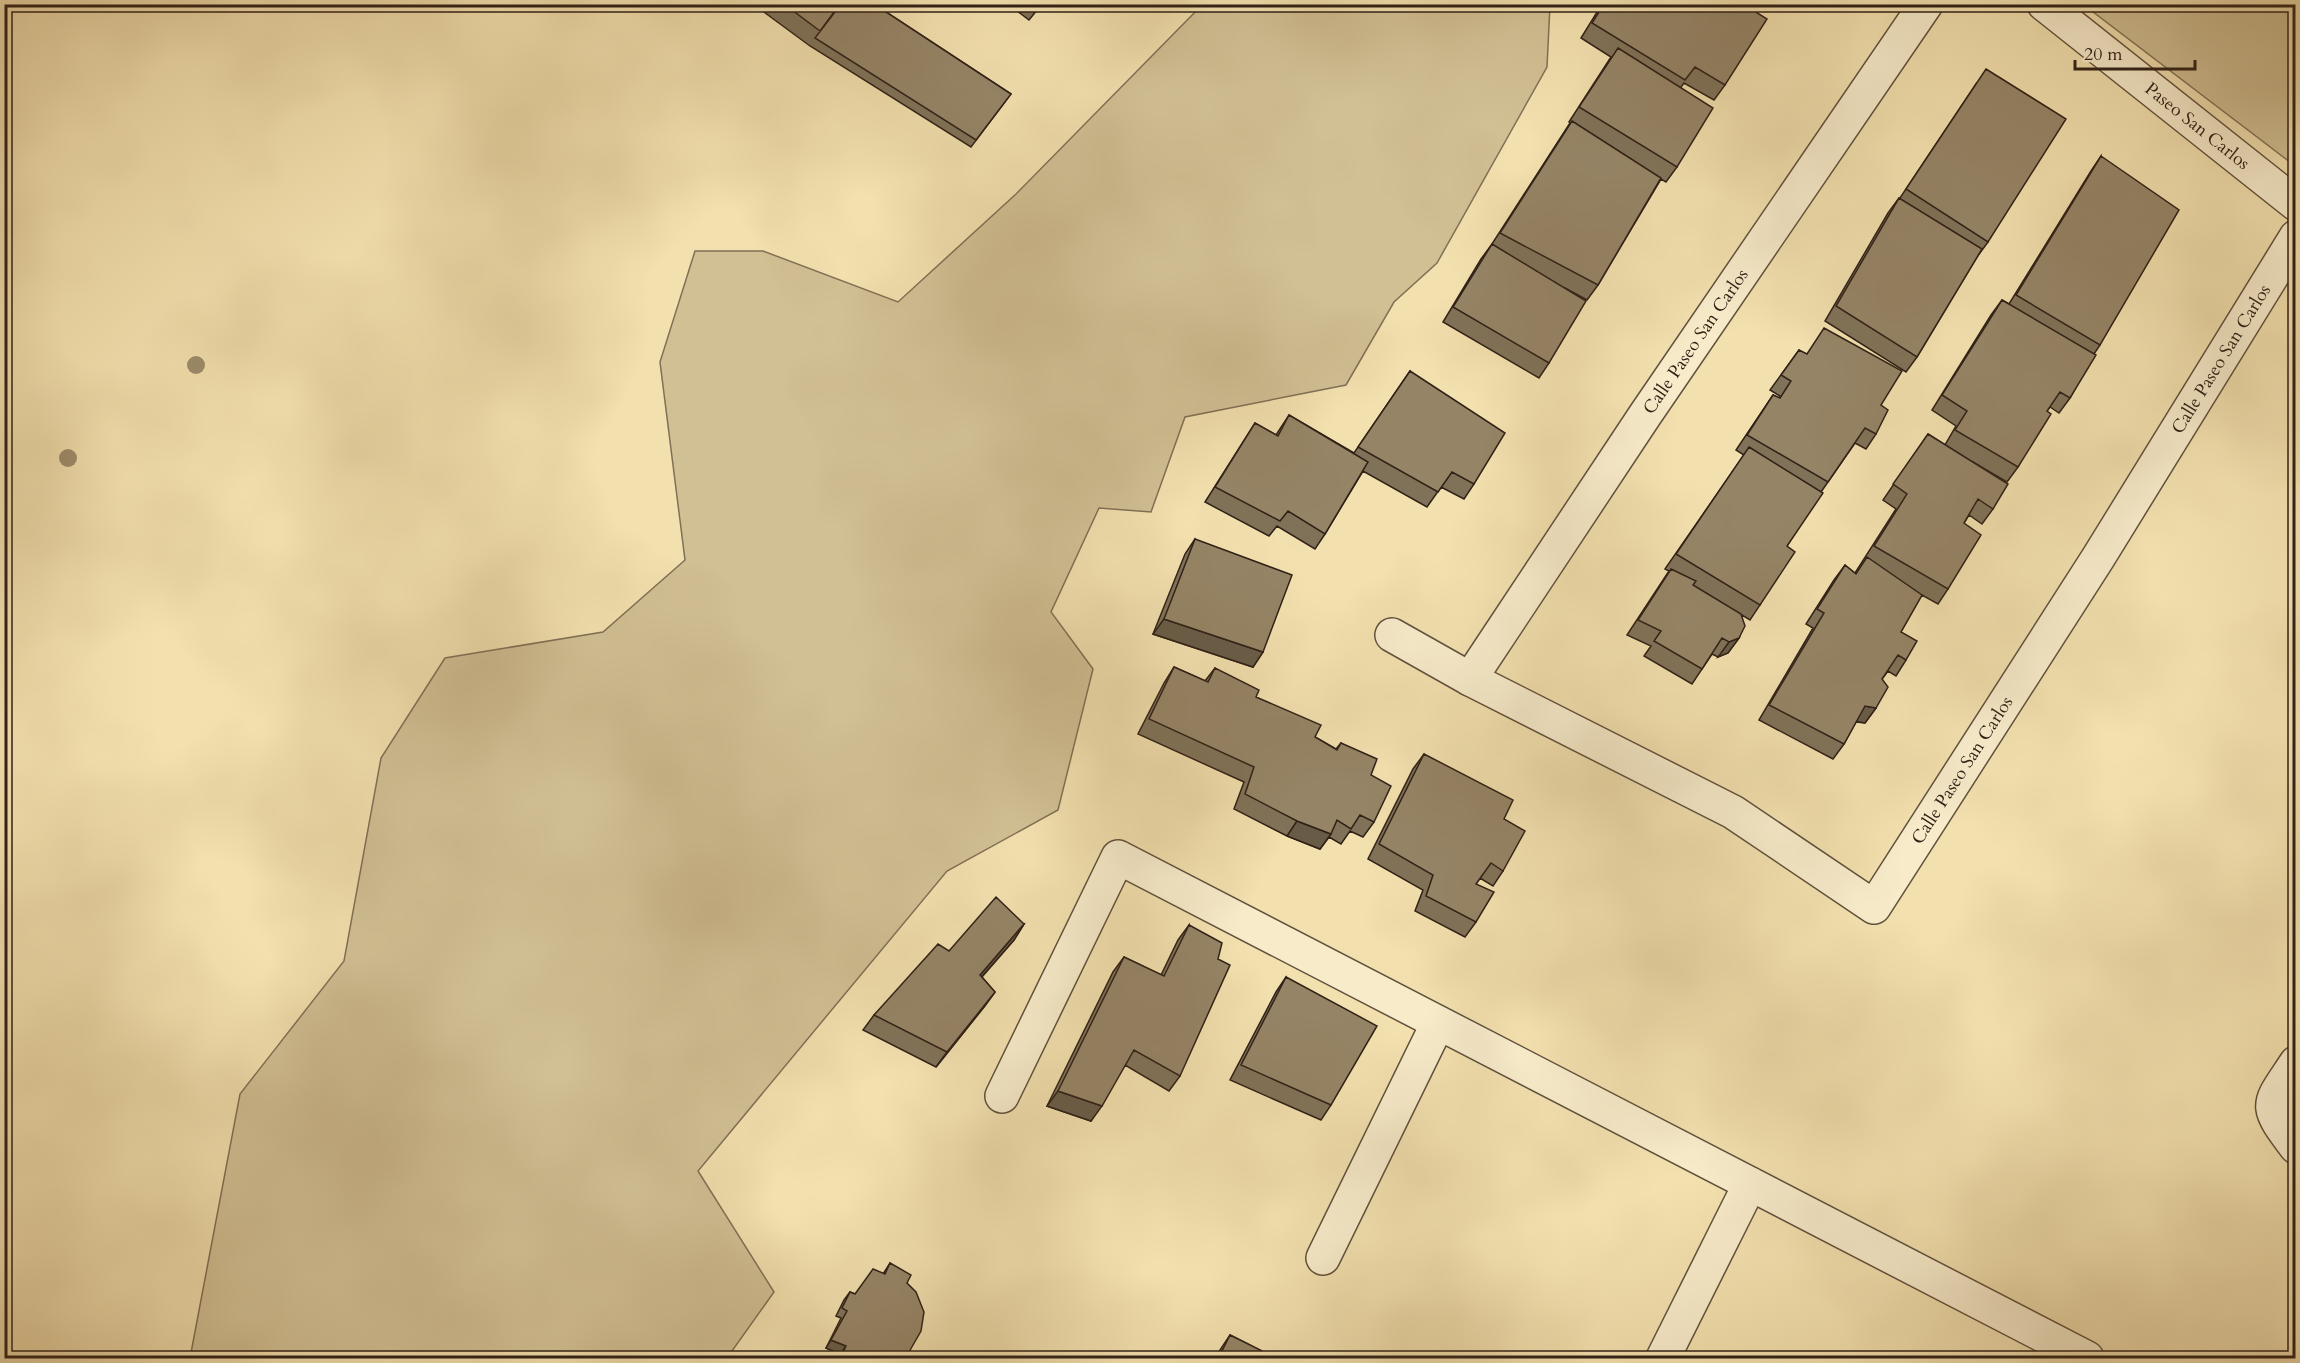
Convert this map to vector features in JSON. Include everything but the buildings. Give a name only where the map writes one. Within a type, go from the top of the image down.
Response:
[{"type":"street","name":"Calle Paseo San Carlos","points":[[1470,679],[1645,415],[1926,4]]},
{"type":"street","name":"Paseo San Carlos","points":[[2044,4],[2295,204]]},
{"type":"street","name":"Calle Paseo San Carlos","points":[[1392,635],[1470,679],[1732,812],[1874,907],[2098,558],[2295,237]]},
{"type":"street","points":[[1002,1096],[1118,857],[1750,1184],[2055,1352],[2087,1359]]},
{"type":"street","points":[[1323,1258],[1438,1023]]},
{"type":"street","points":[[2295,1063],[2271,1100],[2273,1117],[2295,1147]]},
{"type":"street","points":[[1663,1359],[1750,1184]]},
{"type":"shaded area","points":[[1202,5],[1550,5],[1547,67],[1437,263],[1394,302],[1346,385],[1185,417],[1151,512],[1099,508],[1051,612],[1093,669],[1058,810],[947,871],[698,1171],[774,1292],[727,1358],[190,1358],[240,1094],[344,961],[381,758],[445,658],[603,632],[685,560],[660,362],[695,251],[763,251],[898,302],[1016,194]]},
{"type":"shaded area","points":[[2084,5],[2295,5],[2295,166]]}]
